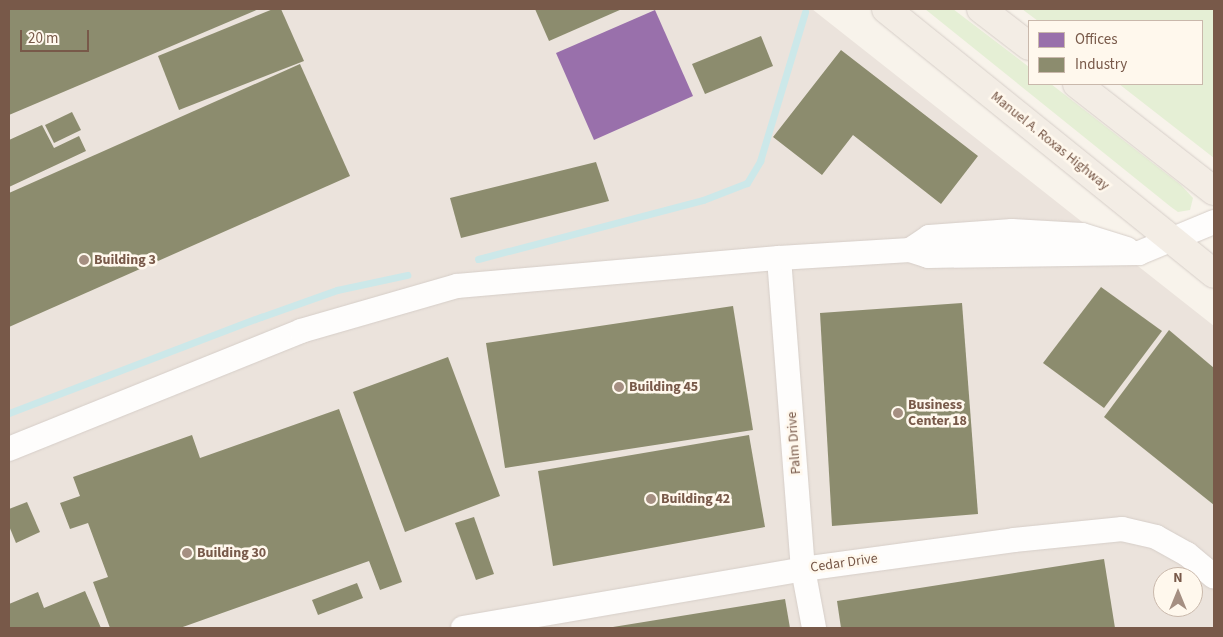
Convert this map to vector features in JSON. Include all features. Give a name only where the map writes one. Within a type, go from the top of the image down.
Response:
[{"type":"main road","name":"Manuel A. Roxas Highway","points":[[886,9],[1172,242],[1214,274]]},
{"type":"main road","points":[[982,9],[1028,45]]},
{"type":"main road","points":[[1078,85],[1214,191]]},
{"type":"street","points":[[9,449],[301,331],[457,286],[779,258],[910,250],[930,237],[1012,231],[1082,235],[1139,253],[1172,242],[1214,222]]},
{"type":"street","name":"Palm Drive","points":[[779,258],[804,569],[814,628]]},
{"type":"street","name":"Cedar Drive","points":[[463,628],[804,569],[1122,529],[1156,537],[1187,554],[1214,577]]},
{"type":"shaded area","points":[[9,9],[812,9],[1214,326],[1214,628],[9,628]]},
{"type":"green space","points":[[925,9],[953,9],[1028,66],[1028,85],[1052,85],[1181,185],[1193,198],[1190,210],[1178,212]]},
{"type":"green space","points":[[1022,9],[1214,9],[1214,158],[1120,85],[1203,85],[1203,20],[1037,20]]},
{"type":"building: Offices","points":[[655,10],[693,96],[594,140],[556,53]]},
{"type":"building: Industry","points":[[9,9],[259,9],[9,115]]},
{"type":"building: Industry","points":[[273,9],[281,9],[304,61],[179,110],[158,56]]},
{"type":"building: Industry","points":[[535,9],[622,9],[549,41]]},
{"type":"building: Industry","points":[[761,36],[773,66],[705,94],[692,64]]},
{"type":"building: Industry","points":[[841,50],[978,156],[941,204],[853,135],[822,175],[773,137]]},
{"type":"building: Industry","name":"Building 3","points":[[300,64],[350,176],[9,327],[9,193]]},
{"type":"building: Industry","points":[[72,112],[81,130],[54,143],[45,125]]},
{"type":"building: Industry","points":[[42,125],[54,148],[79,136],[86,151],[9,187],[9,140]]},
{"type":"building: Industry","points":[[596,162],[609,201],[461,238],[450,198]]},
{"type":"building: Industry","points":[[1101,287],[1162,331],[1104,408],[1043,363]]},
{"type":"building: Industry","name":"Business Center 18","points":[[962,303],[978,514],[832,526],[820,313]]},
{"type":"building: Industry","name":"Building 45","points":[[733,306],[753,430],[505,468],[486,343]]},
{"type":"building: Industry","points":[[1169,330],[1214,368],[1214,505],[1104,417]]},
{"type":"building: Industry","points":[[448,357],[500,496],[405,532],[353,392]]},
{"type":"building: Industry","name":"Building 30","points":[[339,409],[402,582],[380,590],[369,561],[180,628],[110,628],[93,582],[108,577],[88,523],[70,529],[60,503],[80,496],[73,477],[192,435],[200,458]]},
{"type":"building: Industry","name":"Building 42","points":[[749,435],[765,527],[553,566],[538,471]]},
{"type":"building: Industry","points":[[27,502],[40,532],[16,543],[9,526],[9,509]]},
{"type":"building: Industry","points":[[474,517],[494,574],[476,580],[455,523]]},
{"type":"building: Industry","points":[[1104,559],[1115,628],[841,628],[837,601]]},
{"type":"building: Industry","points":[[357,583],[363,598],[318,615],[312,600]]},
{"type":"building: Industry","points":[[85,591],[101,628],[9,628],[9,604],[38,592],[44,608]]},
{"type":"building: Industry","points":[[785,599],[790,628],[613,628],[613,627]]},
{"type":"waterway","points":[[478,259],[703,200],[747,183],[760,161],[805,12]]},
{"type":"waterway","points":[[9,413],[337,290],[407,275]]},
{"type":"place","name":"Building 3","points":[[84,260]]},
{"type":"place","name":"Building 45","points":[[619,387]]},
{"type":"place","name":"Business Center 18","points":[[898,413]]},
{"type":"place","name":"Building 42","points":[[651,499]]},
{"type":"place","name":"Building 30","points":[[187,553]]}]
